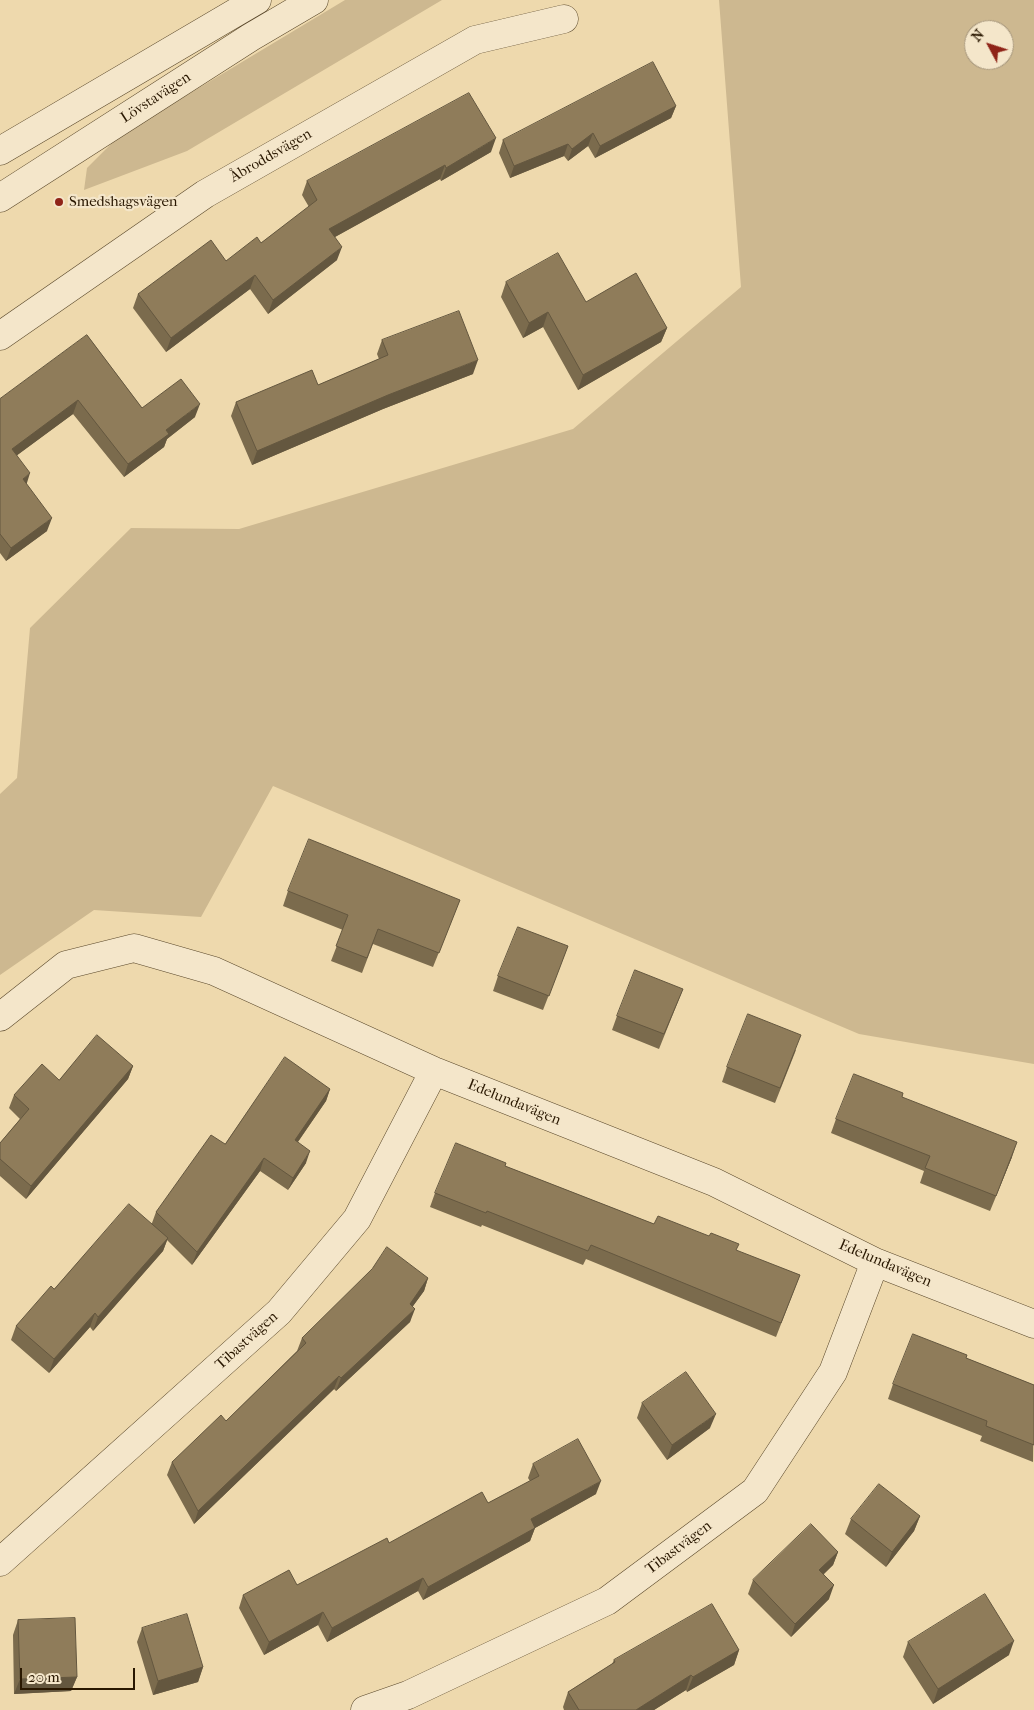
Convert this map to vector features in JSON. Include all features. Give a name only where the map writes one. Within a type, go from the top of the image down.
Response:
[{"type":"street","points":[[0,151],[257,0]]},
{"type":"street","name":"Lövstavägen","points":[[0,198],[251,37],[314,0]]},
{"type":"street","name":"Åbroddsvägen","points":[[0,336],[205,194],[475,40],[564,19]]},
{"type":"street","name":"Edelundavägen","points":[[0,1017],[66,965],[134,948],[214,971],[434,1072],[714,1182],[875,1262],[1034,1324]]},
{"type":"street","name":"Tibastvägen","points":[[0,1562],[280,1312],[357,1219],[434,1072]]},
{"type":"street","name":"Tibastvägen","points":[[365,1710],[408,1695],[607,1601],[755,1491],[832,1372],[875,1262]]},
{"type":"shaded area","points":[[345,0],[442,0],[187,151],[84,190],[87,168],[119,136]]},
{"type":"shaded area","points":[[719,0],[1034,0],[1034,1064],[859,1034],[273,786],[201,917],[94,910],[0,975],[0,794],[17,778],[30,628],[131,528],[239,529],[573,429],[741,287]]},
{"type":"building","points":[[653,62],[676,106],[600,146],[593,133],[572,149],[568,144],[514,166],[503,140]]},
{"type":"building","points":[[469,93],[496,138],[446,168],[445,165],[329,229],[342,247],[273,300],[255,275],[171,338],[138,294],[211,240],[226,261],[257,237],[261,243],[317,200],[307,181]]},
{"type":"building","points":[[558,253],[586,302],[636,273],[667,328],[583,375],[548,312],[529,323],[506,282]]},
{"type":"building","points":[[459,311],[478,360],[388,395],[257,451],[236,402],[312,370],[318,385],[388,355],[382,340]]},
{"type":"building","points":[[87,335],[142,408],[181,379],[200,404],[166,430],[169,434],[128,464],[78,400],[12,449],[30,473],[23,479],[52,518],[11,548],[0,534],[0,399]]},
{"type":"building","points":[[309,839],[460,900],[439,953],[378,929],[367,958],[336,946],[348,915],[288,891]]},
{"type":"building","points":[[518,927],[568,946],[549,996],[498,976]]},
{"type":"building","points":[[635,970],[683,989],[664,1034],[617,1016]]},
{"type":"building","points":[[748,1014],[801,1035],[780,1088],[727,1067]]},
{"type":"building","points":[[97,1035],[133,1066],[31,1186],[0,1159],[0,1143],[29,1109],[14,1095],[42,1064],[59,1080]]},
{"type":"building","points":[[285,1057],[330,1089],[295,1140],[310,1151],[293,1178],[264,1158],[197,1252],[156,1212],[211,1135],[225,1144]]},
{"type":"building","points":[[854,1074],[903,1093],[902,1097],[1017,1142],[996,1196],[925,1168],[930,1156],[836,1119]]},
{"type":"building","points":[[456,1143],[506,1163],[505,1166],[654,1224],[658,1216],[709,1236],[711,1233],[739,1244],[736,1250],[800,1275],[781,1323],[591,1245],[588,1251],[487,1211],[486,1213],[435,1193]]},
{"type":"building","points":[[129,1204],[168,1238],[98,1317],[95,1313],[54,1359],[16,1326],[51,1286],[54,1289]]},
{"type":"building","points":[[387,1247],[428,1278],[410,1304],[415,1309],[341,1378],[339,1376],[198,1511],[172,1462],[221,1415],[226,1421],[306,1343],[302,1338],[372,1269]]},
{"type":"building","points":[[913,1334],[967,1355],[966,1358],[1034,1385],[1034,1445],[986,1426],[987,1421],[893,1384]]},
{"type":"building","points":[[686,1372],[716,1414],[672,1445],[642,1403]]},
{"type":"building","points":[[578,1439],[601,1481],[531,1519],[535,1528],[428,1587],[423,1578],[332,1628],[323,1612],[269,1642],[243,1595],[289,1570],[297,1585],[387,1538],[389,1543],[482,1492],[488,1503],[539,1476],[533,1464]]},
{"type":"building","points":[[879,1484],[920,1516],[892,1552],[851,1519]]},
{"type":"building","points":[[811,1524],[838,1552],[819,1570],[834,1585],[795,1624],[753,1580]]},
{"type":"building","points":[[985,1594],[1014,1641],[938,1689],[908,1642]]},
{"type":"building","points":[[712,1604],[739,1650],[693,1677],[691,1675],[636,1710],[579,1710],[568,1692],[615,1662],[614,1660]]},
{"type":"building","points":[[187,1614],[203,1667],[158,1681],[142,1628]]},
{"type":"building","points":[[75,1618],[77,1677],[20,1679],[18,1620]]},
{"type":"place","name":"Smedshagsvägen","points":[[59,202]]}]
